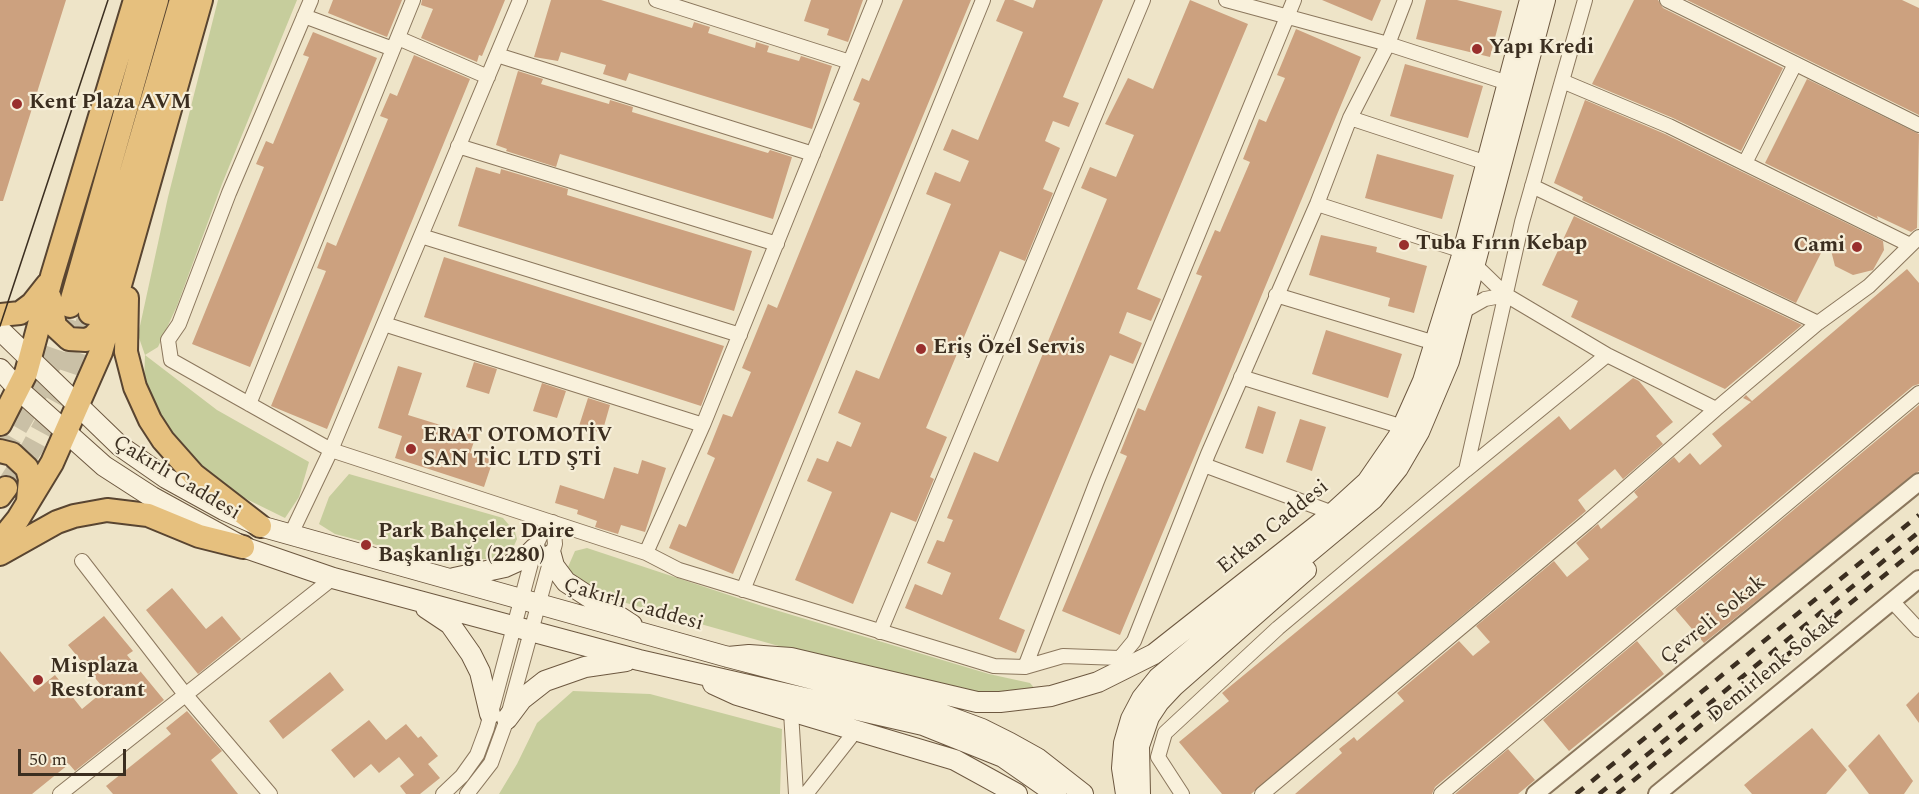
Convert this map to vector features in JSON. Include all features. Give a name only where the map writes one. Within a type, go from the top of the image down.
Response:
[{"type":"highway","points":[[0,424],[19,390],[31,358],[52,276],[135,0]]},
{"type":"highway","points":[[157,0],[80,310],[181,0]]},
{"type":"highway","points":[[0,541],[27,505],[79,408],[114,312],[201,0]]},
{"type":"highway","points":[[135,237],[125,337],[126,352],[138,394],[162,440],[176,458],[214,492],[260,526]]},
{"type":"highway","points":[[52,276],[52,315],[55,326],[69,339],[86,340],[93,337],[106,326],[114,312]]},
{"type":"highway","points":[[0,315],[20,314],[32,304],[52,276]]},
{"type":"highway","points":[[0,451],[12,454],[27,468],[30,491],[27,505]]},
{"type":"highway","points":[[0,554],[57,522],[106,510],[148,515],[199,536],[243,547]]},
{"type":"main road","name":"Erkan Caddesi","points":[[1126,794],[1122,768],[1124,743],[1131,719],[1142,698],[1158,678],[1373,499],[1398,468],[1419,432],[1442,380],[1462,312],[1469,258],[1487,163],[1532,1]]},
{"type":"main road","name":"Erkan Caddesi","points":[[728,657],[749,655],[791,658],[977,702],[1026,700],[1062,693],[1098,682],[1154,654],[1333,513],[1367,482],[1403,427],[1423,381],[1435,343],[1469,258],[1532,1]]},
{"type":"main road","name":"Çakırlı Caddesi","points":[[0,330],[31,358],[100,430],[140,461],[224,510],[260,526],[539,605],[955,718],[1037,758],[1083,794]]},
{"type":"main road","name":"Çakırlı Caddesi","points":[[0,369],[19,390],[87,453],[126,481],[243,547],[333,578],[532,632],[692,673],[752,684],[940,731],[1003,757],[1056,794]]},
{"type":"main road","points":[[1140,794],[1137,764],[1139,746],[1146,724],[1159,702],[1174,686],[1326,552],[1373,499]]},
{"type":"main road","points":[[446,578],[505,567],[543,551],[566,582],[644,634]]},
{"type":"main road","points":[[408,598],[432,610],[450,624],[480,672],[498,717],[532,689],[555,677],[594,665],[639,660]]},
{"type":"main road","points":[[692,673],[737,695],[955,760],[1017,794]]},
{"type":"street","points":[[311,0],[230,193],[179,324],[168,340],[171,360],[331,450],[646,553],[679,570],[879,633],[994,666],[1025,667],[1063,656],[1120,658],[1134,641],[1204,465],[1317,204],[1350,118],[1388,44],[1405,0]]},
{"type":"street","points":[[249,404],[413,0]]},
{"type":"street","points":[[290,536],[331,450],[520,0]]},
{"type":"street","points":[[656,0],[850,62]]},
{"type":"street","points":[[646,553],[703,425],[875,0]]},
{"type":"street","points":[[743,590],[983,0]]},
{"type":"street","points":[[879,633],[1143,0]]},
{"type":"street","points":[[1226,0],[1388,44],[1508,83]]},
{"type":"street","points":[[1025,667],[1115,437],[1294,0]]},
{"type":"street","points":[[1466,470],[1532,186],[1585,0]]},
{"type":"street","points":[[1667,0],[1919,126]]},
{"type":"street","points":[[304,16],[396,44],[488,77]]},
{"type":"street","points":[[497,55],[813,154]]},
{"type":"street","points":[[1745,164],[1795,64]]},
{"type":"street","points":[[1262,794],[1578,529],[1818,323],[1869,286],[1915,241],[1745,164],[1669,126],[1562,81]]},
{"type":"street","points":[[1350,118],[1487,163]]},
{"type":"street","points":[[459,146],[777,244]]},
{"type":"street","points":[[1532,186],[1818,323]]},
{"type":"street","points":[[1317,204],[1469,258],[1506,295],[1607,355],[1716,409]]},
{"type":"street","points":[[421,236],[740,335]]},
{"type":"street","points":[[1276,295],[1435,343]]},
{"type":"street","points":[[1462,312],[1485,299],[1506,295]]},
{"type":"street","points":[[384,324],[703,425]]},
{"type":"street","points":[[1182,794],[1158,757],[1165,732],[1278,628],[1607,355]]},
{"type":"street","points":[[1241,377],[1403,427]]},
{"type":"street","points":[[1441,794],[1919,393]]},
{"type":"street","points":[[1204,465],[1333,513]]},
{"type":"street","name":"Çevreli Sokak","points":[[1535,794],[1919,482]]},
{"type":"street","points":[[443,794],[462,776],[477,755],[498,717],[532,632],[539,605],[544,528],[553,522]]},
{"type":"street","points":[[467,794],[491,763],[512,626],[520,599],[543,551]]},
{"type":"street","points":[[82,561],[184,693],[270,794]]},
{"type":"street","points":[[68,791],[184,693],[333,578]]},
{"type":"street","name":"Demirlenk Sokak","points":[[1657,794],[1919,579]]},
{"type":"street","points":[[1892,601],[1919,630]]},
{"type":"street","points":[[791,712],[796,794]]},
{"type":"street","points":[[806,794],[856,729]]},
{"type":"green space","points":[[218,0],[297,0],[222,184],[177,306],[158,347],[145,355],[138,335],[168,197]]},
{"type":"green space","points":[[145,355],[217,410],[309,462],[299,497],[285,518],[226,489],[184,453],[157,413],[144,383]]},
{"type":"green space","points":[[349,474],[503,518],[515,532],[517,539],[513,548],[501,558],[442,562],[335,534],[319,524],[329,497]]},
{"type":"green space","points":[[587,548],[762,606],[989,674],[1030,683],[1036,690],[990,693],[910,683],[619,601],[577,582],[568,567],[575,551]]},
{"type":"green space","points":[[573,691],[650,694],[782,729],[780,794],[499,794],[537,723]]},
{"type":"building","name":"Kent Plaza AVM","points":[[0,0],[66,0],[3,201],[0,201]]},
{"type":"building","points":[[333,0],[402,0],[387,37],[328,13]]},
{"type":"building","points":[[422,0],[505,0],[482,56],[479,55],[477,62],[421,38],[433,9],[421,5]]},
{"type":"building","points":[[551,0],[601,0],[692,28],[694,22],[710,27],[708,33],[755,48],[756,42],[769,46],[767,52],[799,61],[801,56],[832,66],[812,129],[629,73],[626,81],[603,74],[606,65],[561,52],[558,61],[534,57]]},
{"type":"building","points":[[811,0],[863,0],[848,42],[827,35],[829,29],[804,21]]},
{"type":"building","points":[[903,0],[971,0],[733,574],[669,548],[679,524],[686,527],[715,458],[707,454],[723,414],[732,417],[751,372],[742,368],[768,304],[777,308],[860,103],[853,100],[862,78],[869,81]]},
{"type":"building","points":[[1005,0],[1013,0],[1033,8],[1036,0],[1103,0],[1063,97],[1079,103],[1069,127],[1053,121],[1045,141],[1060,148],[1043,189],[1053,193],[1025,261],[1000,251],[926,428],[947,437],[930,477],[934,479],[916,522],[891,512],[853,604],[795,580],[832,492],[807,481],[817,458],[828,462],[837,441],[851,447],[861,423],[838,413],[856,370],[879,379],[951,204],[926,194],[935,172],[960,182],[969,161],[943,150],[952,129],[978,140],[1023,32],[996,21]]},
{"type":"building","points":[[1190,0],[1248,24],[1137,289],[1161,299],[1151,321],[1127,312],[1119,333],[1142,343],[1133,364],[1110,355],[999,619],[1025,630],[1016,653],[905,608],[915,584],[942,595],[951,573],[927,563],[937,540],[944,542],[953,520],[947,518],[974,452],[998,462],[1107,199],[1081,188],[1090,167],[1116,177],[1134,135],[1105,124],[1128,78],[1153,89]]},
{"type":"building","points":[[1322,0],[1381,0],[1372,21]]},
{"type":"building","points":[[1426,0],[1457,0],[1502,11],[1490,57],[1416,39]]},
{"type":"building","points":[[1634,0],[1658,0],[1663,8],[1783,68],[1741,151],[1673,118],[1592,84]]},
{"type":"building","points":[[1687,0],[1902,0],[1919,8],[1919,115]]},
{"type":"building","points":[[1296,29],[1361,57],[1120,635],[1062,611],[1127,456],[1120,453],[1138,408],[1145,411],[1202,276],[1196,274],[1215,230],[1220,232],[1250,162],[1243,159],[1259,119],[1266,122],[1285,78],[1277,75]]},
{"type":"building","points":[[313,32],[377,58],[250,367],[192,344],[264,167],[256,164],[266,141],[273,144],[309,57],[303,55]]},
{"type":"building","points":[[414,55],[470,79],[327,429],[271,406],[326,271],[317,268],[327,242],[336,246],[388,119],[380,116],[390,93],[397,96]]},
{"type":"building","points":[[1405,64],[1483,86],[1468,138],[1390,116]]},
{"type":"building","points":[[518,71],[543,79],[541,84],[609,104],[610,100],[633,107],[632,112],[768,153],[770,150],[792,157],[773,219],[560,154],[556,167],[506,151],[507,149],[496,145]]},
{"type":"building","points":[[1807,79],[1919,134],[1917,228],[1911,232],[1877,216],[1878,219],[1765,163]]},
{"type":"building","points":[[1585,100],[1665,134],[1883,241],[1884,250],[1873,270],[1853,275],[1835,266],[1828,239],[1796,303],[1582,200],[1583,197],[1554,183]]},
{"type":"building","points":[[1377,154],[1454,175],[1442,219],[1365,198]]},
{"type":"building","points":[[476,167],[500,174],[501,169],[568,189],[567,195],[752,251],[734,311],[458,226]]},
{"type":"building","points":[[1574,216],[1802,325],[1725,389],[1571,317],[1578,301],[1542,285]]},
{"type":"building","points":[[1321,235],[1377,247],[1376,252],[1427,266],[1414,313],[1388,306],[1390,298],[1309,275]]},
{"type":"building","points":[[444,257],[724,346],[701,406],[424,317]]},
{"type":"building","points":[[1907,269],[1919,283],[1919,384],[1913,386],[1435,787],[1432,794],[1295,794],[1342,753],[1339,749],[1354,737],[1357,741],[1404,701],[1397,693],[1459,641],[1473,656],[1490,642],[1476,626],[1554,561],[1567,577],[1589,559],[1576,543],[1598,524],[1601,529],[1638,497],[1634,492],[1674,457],[1679,463],[1690,453],[1700,465],[1722,446],[1712,434],[1751,402],[1743,398],[1746,395],[1752,401]]},
{"type":"building","points":[[1326,330],[1402,354],[1388,398],[1312,374]]},
{"type":"building","points":[[474,362],[497,369],[489,394],[466,387]]},
{"type":"building","points":[[398,366],[422,373],[408,415],[476,436],[470,453],[493,460],[484,487],[395,458],[402,436],[378,428]]},
{"type":"building","points":[[1633,378],[1639,381],[1673,422],[1656,436],[1663,444],[1623,479],[1615,469],[1578,500],[1586,511],[1251,794],[1222,794],[1179,742],[1229,701],[1222,693],[1559,416],[1570,430]]},
{"type":"building","points":[[542,383],[566,391],[557,418],[533,411]]},
{"type":"building","points":[[588,398],[610,405],[602,433],[579,426]]},
{"type":"building","points":[[1919,405],[1919,471],[1704,643],[1675,609]]},
{"type":"building","points":[[1258,406],[1276,412],[1263,454],[1245,448]]},
{"type":"building","points":[[1300,419],[1326,427],[1312,471],[1286,462]]},
{"type":"building","points":[[642,460],[666,468],[645,532],[621,525],[618,534],[595,527],[597,521],[577,514],[578,510],[555,503],[560,485],[604,499],[614,467],[638,474]]},
{"type":"building","points":[[172,588],[206,629],[222,616],[241,639],[198,674],[146,610]]},
{"type":"building","points":[[104,616],[133,651],[127,655],[164,700],[75,771],[69,764],[32,794],[0,794],[0,651],[34,692],[55,675],[82,709],[105,690],[68,645]]},
{"type":"building","points":[[1637,641],[1664,674],[1569,751],[1543,720]]},
{"type":"building","points":[[330,672],[344,690],[283,739],[269,721]]},
{"type":"building","points":[[1919,692],[1919,723],[1906,705]]},
{"type":"building","points":[[187,711],[222,751],[211,760],[238,794],[113,794],[106,786],[171,734],[166,728]]},
{"type":"building","points":[[369,720],[386,740],[406,724],[418,738],[421,736],[438,756],[428,764],[440,778],[420,794],[406,794],[400,786],[414,775],[399,757],[379,773],[371,764],[354,778],[331,750]]},
{"type":"building","points":[[1812,728],[1847,770],[1826,794],[1752,794],[1744,785]]},
{"type":"building","points":[[1879,734],[1913,781],[1904,794],[1869,794],[1848,766]]},
{"type":"building","points":[[1508,749],[1535,780],[1518,794],[1455,794]]},
{"type":"tunnel","points":[[0,456],[45,379],[70,306]]},
{"type":"tunnel","points":[[6,488],[32,448],[64,389],[90,313]]},
{"type":"tram line","points":[[0,326],[108,0]]},
{"type":"railway","points":[[1576,794],[1919,515]]},
{"type":"railway","points":[[1599,794],[1919,532]]},
{"type":"railway","points":[[1617,794],[1919,547]]},
{"type":"place","name":"Yapı Kredi","points":[[1477,49]]},
{"type":"place","name":"Kent Plaza AVM","points":[[17,104]]},
{"type":"place","name":"Tuba Fırın Kebap","points":[[1404,245]]},
{"type":"place","name":"Cami","points":[[1857,247]]},
{"type":"place","name":"Eriş Özel Servis","points":[[921,349]]},
{"type":"place","name":"ERAT OTOMOTİV SAN TİC LTD ŞTİ","points":[[411,449]]},
{"type":"place","name":"Park Bahçeler Dai̇re Başkanlığı (2280)","points":[[366,545]]},
{"type":"place","name":"Misplaza Restorant","points":[[38,680]]}]
